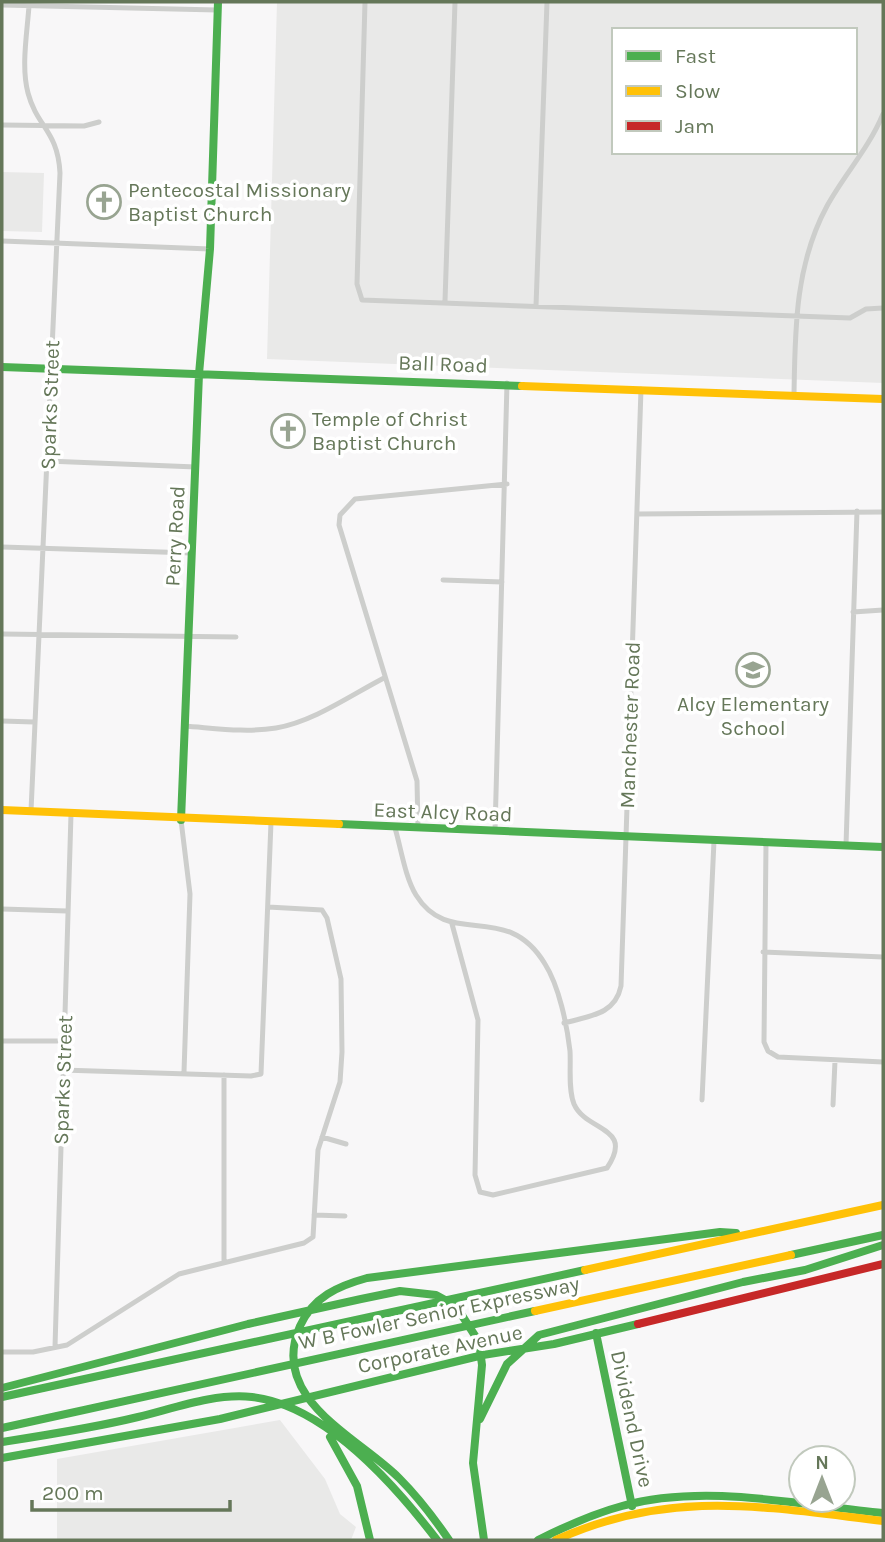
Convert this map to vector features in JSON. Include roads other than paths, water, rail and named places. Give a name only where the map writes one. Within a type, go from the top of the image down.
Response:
[{"type":"main road","name":"Perry Road","points":[[181,820],[199,374],[210,249],[217,6]]},
{"type":"main road","name":"Ball Road","points":[[2,367],[507,383],[883,399]]},
{"type":"main road","name":"East Alcy Road","points":[[2,810],[181,820],[883,847]]},
{"type":"main road","name":"W B Fowler Senior Expressway","points":[[2,1397],[883,1205]]},
{"type":"main road","points":[[449,1540],[391,1470],[318,1410],[299,1380],[294,1352],[296,1334],[306,1314],[330,1291],[367,1278],[720,1232],[750,1234]]},
{"type":"main road","name":"W B Fowler Senior Expressway","points":[[2,1428],[883,1235]]},
{"type":"main road","points":[[476,1428],[497,1379],[507,1364],[529,1342],[553,1329],[743,1282],[805,1270],[848,1254],[883,1245]]},
{"type":"main road","name":"Corporate Avenue","points":[[2,1458],[147,1434],[484,1355],[554,1344],[883,1264]]},
{"type":"main road","points":[[2,1388],[271,1318],[413,1291],[443,1298],[462,1313],[480,1342],[474,1474],[484,1540]]},
{"type":"main road","name":"Dividend Drive","points":[[596,1333],[634,1512]]},
{"type":"main road","points":[[2,1442],[250,1396],[284,1404],[320,1423],[398,1493],[437,1540]]},
{"type":"main road","points":[[320,1423],[348,1463],[359,1485],[365,1501],[370,1540]]},
{"type":"main road","points":[[538,1540],[594,1511],[631,1501],[701,1494],[883,1513]]},
{"type":"main road","points":[[555,1540],[595,1522],[678,1505],[737,1506],[883,1521]]},
{"type":"street","points":[[365,2],[357,284],[362,300],[849,318],[866,309],[883,308]]},
{"type":"street","points":[[445,301],[455,2]]},
{"type":"street","points":[[536,306],[547,2]]},
{"type":"street","points":[[2,5],[217,6]]},
{"type":"street","name":"Sparks Street","points":[[29,6],[26,78],[28,94],[54,139],[59,154],[31,811]]},
{"type":"street","points":[[794,395],[796,317],[803,268],[820,220],[883,114]]},
{"type":"street","points":[[2,125],[84,125],[99,122]]},
{"type":"street","points":[[2,241],[210,249]]},
{"type":"street","points":[[495,831],[507,484],[507,383]]},
{"type":"street","name":"Manchester Road","points":[[564,1023],[607,1011],[619,999],[641,389]]},
{"type":"street","points":[[47,461],[196,467]]},
{"type":"street","points":[[418,828],[417,781],[339,525],[340,515],[355,499],[507,484]]},
{"type":"street","points":[[846,845],[857,511]]},
{"type":"street","points":[[638,514],[883,512]]},
{"type":"street","points":[[2,547],[192,553]]},
{"type":"street","points":[[443,580],[502,582]]},
{"type":"street","points":[[853,612],[883,610]]},
{"type":"street","points":[[2,634],[187,638],[236,636]]},
{"type":"street","points":[[184,726],[277,728],[297,722],[384,678]]},
{"type":"street","points":[[2,720],[34,722]]},
{"type":"street","name":"Sparks Street","points":[[55,1346],[71,814]]},
{"type":"street","name":"Perry Road","points":[[181,820],[190,894],[184,1072]]},
{"type":"street","points":[[62,1070],[261,1074],[271,822]]},
{"type":"street","points":[[396,828],[414,893],[438,919],[452,924],[486,924],[511,932],[529,944],[552,978],[569,1047],[573,1101],[579,1112],[608,1131],[616,1143],[614,1157],[607,1168],[493,1195],[480,1192],[475,1175],[478,1020],[452,924]]},
{"type":"street","points":[[702,1100],[714,841]]},
{"type":"street","points":[[766,843],[763,952],[764,1042],[768,1051],[778,1057],[883,1062]]},
{"type":"street","points":[[2,1352],[33,1352],[75,1340],[179,1274],[304,1243],[313,1237],[322,1137],[340,1082],[341,979],[327,918],[322,910],[268,907]]},
{"type":"street","points":[[2,909],[67,911]]},
{"type":"street","points":[[763,952],[883,957]]},
{"type":"street","points":[[2,1041],[64,1041]]},
{"type":"street","points":[[833,1105],[835,1061]]},
{"type":"street","points":[[224,1075],[224,1261]]},
{"type":"street","points":[[322,1137],[346,1144]]},
{"type":"street","points":[[314,1215],[345,1216]]},
{"type":"place","name":"Pentecostal Missionary Baptist Church","points":[[104,202]]},
{"type":"place","name":"Temple of Christ Baptist Church","points":[[288,431]]},
{"type":"place","name":"Alcy Elementary School","points":[[753,670]]}]
